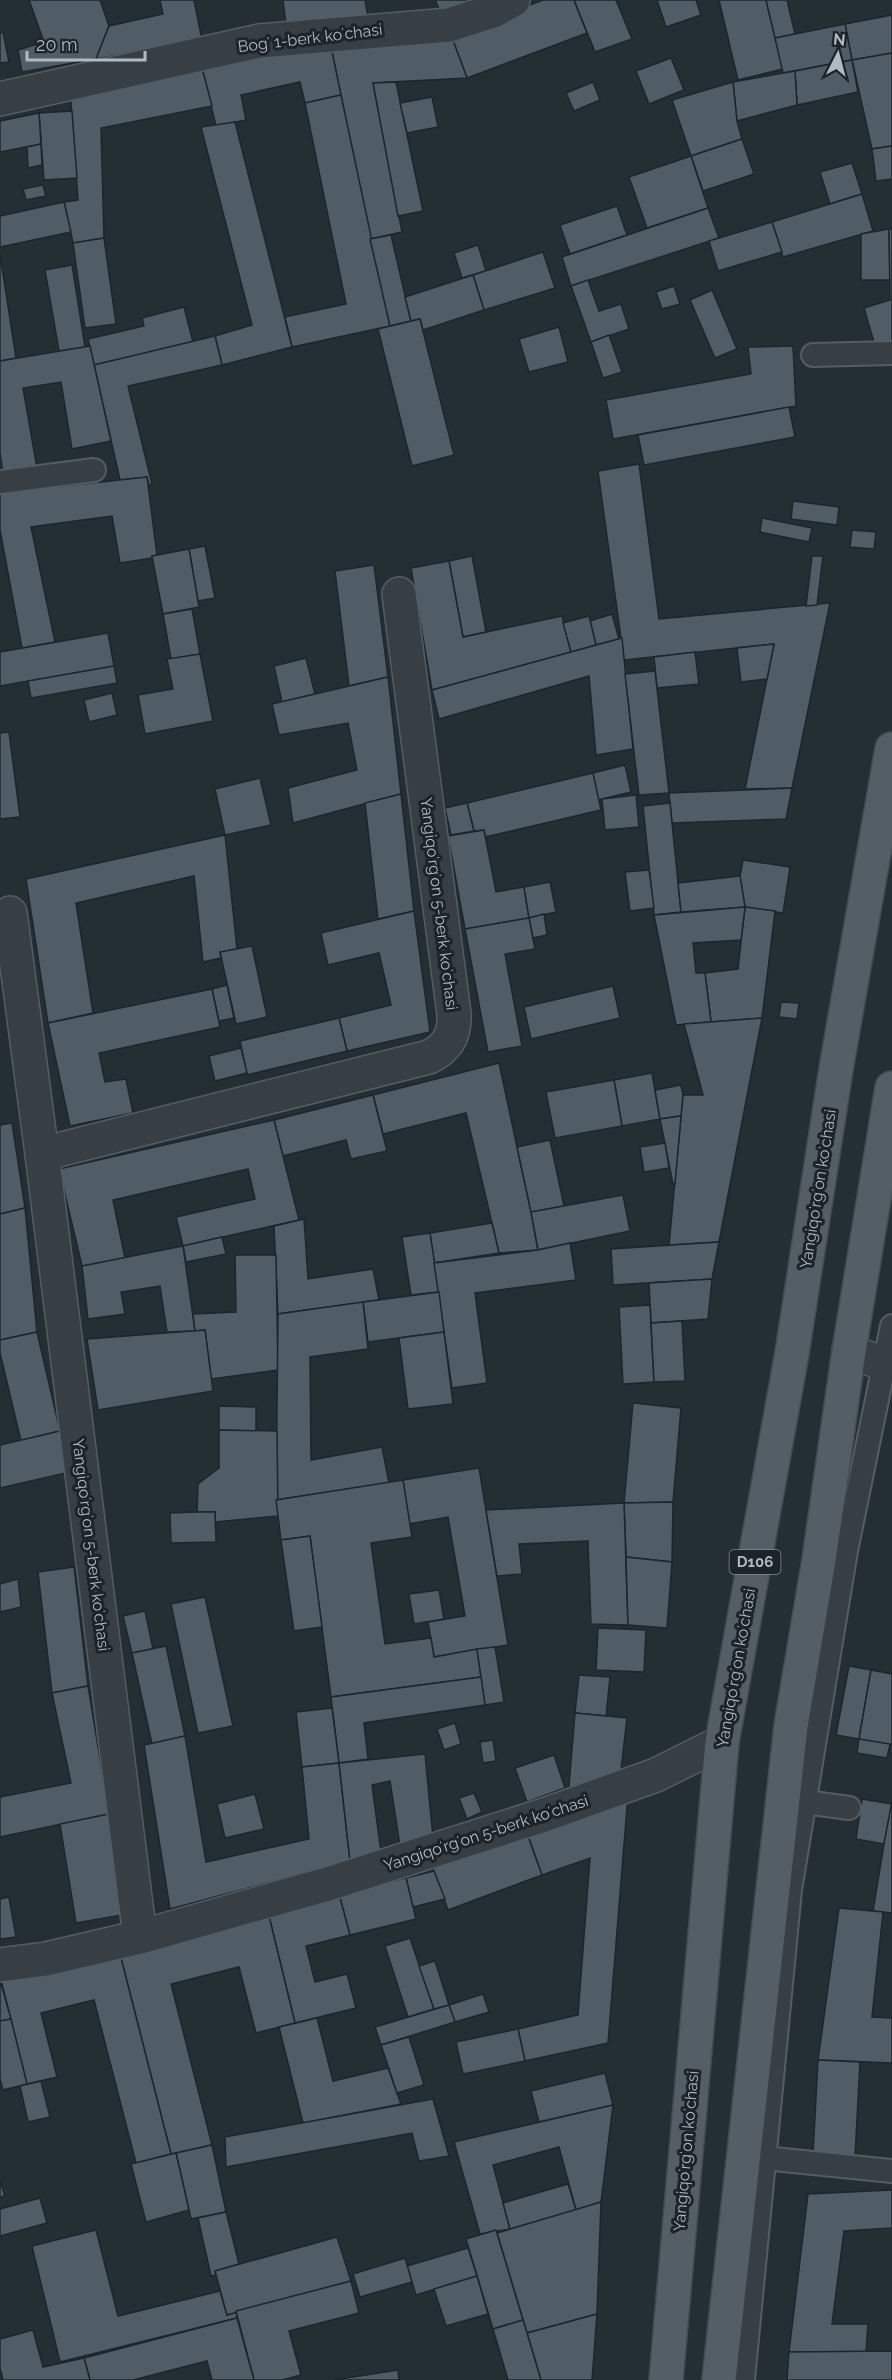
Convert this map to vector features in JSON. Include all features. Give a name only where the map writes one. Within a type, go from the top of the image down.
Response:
[{"type":"main road","name":"Yangiqoʻrgʻon koʻchasi","points":[[666,2380],[722,1742],[792,1353],[836,1069],[892,749]]},
{"type":"main road","points":[[719,2380],[791,1726],[892,1088]]},
{"type":"street","name":"Bogʻ 1-berk koʻchasi","points":[[0,99],[259,41],[449,25],[494,11],[513,0]]},
{"type":"street","name":"Yangiqoʻrgʻon 5-berk koʻchasi","points":[[42,1154],[429,1057],[439,1052],[447,1043],[453,1033],[454,1014],[399,594]]},
{"type":"street","name":"Yangiqoʻrgʻon 5-berk koʻchasi","points":[[10,913],[140,1936]]},
{"type":"street","points":[[849,1351],[888,1364]]},
{"type":"street","name":"Yangiqoʻrgʻon 5-berk koʻchasi","points":[[0,1965],[46,1959],[140,1936],[331,1883],[544,1815],[656,1775],[722,1742]]},
{"type":"lane","points":[[813,355],[892,352]]},
{"type":"lane","points":[[0,482],[94,470]]},
{"type":"lane","points":[[743,2380],[790,1890],[846,1551],[888,1364],[892,1326]]},
{"type":"lane","points":[[805,1802],[849,1808]]},
{"type":"lane","points":[[764,2158],[892,2171]]},
{"type":"building","points":[[29,0],[100,0],[109,26],[96,59],[22,72],[18,50],[44,42]]},
{"type":"building","points":[[160,0],[194,0],[202,40],[96,59],[109,26],[163,14]]},
{"type":"building","points":[[283,0],[365,0],[368,17],[286,26]]},
{"type":"building","points":[[435,0],[479,0],[442,15]]},
{"type":"building","points":[[543,0],[574,0],[587,33],[467,78],[451,35]]},
{"type":"building","points":[[574,0],[616,0],[632,39],[595,52]]},
{"type":"building","points":[[657,0],[696,0],[701,15],[666,27]]},
{"type":"building","points":[[719,0],[766,0],[783,69],[738,80]]},
{"type":"building","points":[[766,0],[787,0],[795,34],[775,38]]},
{"type":"building","points":[[892,15],[892,53],[852,60],[845,24]]},
{"type":"building","points":[[845,24],[852,60],[783,73],[775,38]]},
{"type":"building","points":[[3,32],[9,62],[0,63],[0,33]]},
{"type":"building","points":[[451,35],[467,78],[373,83],[402,232],[370,239],[330,42]]},
{"type":"building","points":[[330,42],[341,95],[305,103],[300,82],[241,95],[246,120],[216,126],[201,64]]},
{"type":"building","points":[[892,53],[892,146],[872,149],[852,60]]},
{"type":"building","points":[[671,58],[684,90],[649,104],[636,71]]},
{"type":"building","points":[[852,60],[858,92],[797,105],[795,71]]},
{"type":"building","points":[[201,64],[212,106],[101,128],[104,238],[73,243],[64,202],[78,200],[70,89]]},
{"type":"building","points":[[795,71],[797,105],[737,121],[733,82]]},
{"type":"building","points":[[396,82],[423,211],[398,216],[373,83]]},
{"type":"building","points":[[593,82],[600,100],[574,111],[566,93]]},
{"type":"building","points":[[733,82],[737,121],[742,139],[691,156],[672,100]]},
{"type":"building","points":[[341,95],[390,326],[292,347],[285,317],[346,304],[305,103]]},
{"type":"building","points":[[432,97],[438,127],[407,133],[400,103]]},
{"type":"building","points":[[72,111],[77,178],[44,180],[39,113]]},
{"type":"building","points":[[39,113],[41,144],[0,152],[0,121]]},
{"type":"building","points":[[235,122],[292,347],[222,365],[215,336],[252,325],[201,127]]},
{"type":"building","points":[[742,139],[754,174],[703,191],[691,156]]},
{"type":"building","points":[[41,144],[42,165],[28,168],[27,147]]},
{"type":"building","points":[[892,146],[892,179],[876,181],[872,149]]},
{"type":"building","points":[[691,156],[708,208],[647,228],[629,177]]},
{"type":"building","points":[[852,163],[862,194],[830,204],[820,172]]},
{"type":"building","points":[[43,185],[46,196],[26,200],[23,189]]},
{"type":"building","points":[[862,194],[873,231],[783,257],[772,222]]},
{"type":"building","points":[[64,202],[71,232],[0,247],[0,216]]},
{"type":"building","points":[[617,206],[627,235],[570,254],[560,225]]},
{"type":"building","points":[[708,208],[719,238],[571,286],[562,257]]},
{"type":"building","points":[[772,222],[782,252],[718,271],[709,241]]},
{"type":"building","points":[[889,229],[890,280],[861,280],[861,234]]},
{"type":"building","points":[[889,229],[892,229],[892,344],[876,349],[864,308],[890,300]]},
{"type":"building","points":[[391,235],[411,321],[390,326],[370,239]]},
{"type":"building","points":[[104,238],[116,324],[85,328],[73,243]]},
{"type":"building","points":[[478,245],[486,271],[462,278],[454,253]]},
{"type":"building","points":[[543,252],[555,288],[484,310],[473,275]]},
{"type":"building","points":[[0,254],[16,358],[0,361]]},
{"type":"building","points":[[72,265],[85,347],[59,351],[45,270]]},
{"type":"building","points":[[473,275],[484,310],[423,330],[420,319],[411,321],[405,297]]},
{"type":"building","points":[[588,280],[599,311],[621,304],[629,329],[591,342],[571,286]]},
{"type":"building","points":[[674,286],[680,304],[662,309],[656,292]]},
{"type":"building","points":[[712,290],[737,349],[715,358],[690,300]]},
{"type":"building","points":[[184,307],[193,342],[94,365],[88,339],[144,326],[142,318]]},
{"type":"building","points":[[420,319],[454,455],[412,466],[378,329]]},
{"type":"building","points":[[559,327],[568,362],[529,372],[519,339]]},
{"type":"building","points":[[609,335],[622,372],[603,378],[591,342]]},
{"type":"building","points":[[215,336],[222,365],[128,386],[152,484],[149,485],[147,477],[120,480],[94,365]]},
{"type":"building","points":[[90,346],[111,441],[72,449],[61,382],[23,388],[37,468],[3,473],[0,453],[0,361]]},
{"type":"building","points":[[793,346],[796,406],[613,439],[606,400],[751,374],[748,347]]},
{"type":"building","points":[[789,407],[795,437],[644,465],[638,435]]},
{"type":"building","points":[[639,464],[659,619],[830,603],[792,788],[745,789],[774,644],[624,660],[598,471]]},
{"type":"building","points":[[147,477],[157,555],[152,558],[120,563],[112,516],[31,527],[55,642],[22,648],[0,530],[0,493]]},
{"type":"building","points":[[793,501],[839,507],[837,525],[791,519]]},
{"type":"building","points":[[762,518],[812,528],[809,542],[760,532]]},
{"type":"building","points":[[852,530],[876,532],[874,549],[850,547]]},
{"type":"building","points":[[205,546],[215,598],[198,601],[189,549]]},
{"type":"building","points":[[189,549],[199,607],[163,614],[152,556]]},
{"type":"building","points":[[472,556],[486,632],[463,637],[449,561]]},
{"type":"building","points":[[812,556],[823,556],[817,605],[806,606]]},
{"type":"building","points":[[449,561],[463,637],[562,616],[571,652],[432,690],[411,568]]},
{"type":"building","points":[[374,565],[388,677],[349,686],[335,571]]},
{"type":"building","points":[[192,609],[200,654],[171,659],[163,614]]},
{"type":"building","points":[[612,614],[619,639],[596,645],[590,621]]},
{"type":"building","points":[[589,616],[596,645],[571,652],[563,623]]},
{"type":"building","points":[[108,633],[114,666],[0,686],[0,652]]},
{"type":"building","points":[[622,638],[633,749],[596,755],[589,676],[439,719],[432,690]]},
{"type":"building","points":[[774,644],[767,679],[741,682],[737,648]]},
{"type":"building","points":[[695,652],[699,684],[657,688],[654,657]]},
{"type":"building","points":[[200,654],[213,721],[145,734],[138,695],[173,689],[167,659]]},
{"type":"building","points":[[306,658],[315,694],[282,702],[274,666]]},
{"type":"building","points":[[114,666],[117,683],[31,698],[28,681]]},
{"type":"building","points":[[655,671],[669,793],[639,795],[625,674]]},
{"type":"building","points":[[388,677],[401,794],[293,823],[288,788],[357,770],[348,723],[279,735],[272,704]]},
{"type":"building","points":[[112,693],[117,715],[89,722],[84,700]]},
{"type":"building","points":[[9,732],[20,817],[0,819],[0,733]]},
{"type":"building","points":[[625,765],[631,792],[598,800],[593,773]]},
{"type":"building","points":[[593,773],[601,810],[485,837],[484,830],[474,831],[467,803]]},
{"type":"building","points":[[260,778],[271,825],[225,835],[215,789]]},
{"type":"building","points":[[792,788],[786,819],[672,823],[669,793]]},
{"type":"building","points":[[401,794],[414,911],[378,919],[365,803]]},
{"type":"building","points":[[636,795],[639,827],[605,830],[602,799]]},
{"type":"building","points":[[467,803],[474,831],[451,835],[445,808]]},
{"type":"building","points":[[670,803],[681,912],[654,915],[643,806]]},
{"type":"building","points":[[484,830],[496,892],[524,887],[529,918],[465,929],[448,836]]},
{"type":"building","points":[[225,835],[237,949],[220,952],[221,958],[203,962],[194,876],[76,903],[93,1013],[48,1023],[26,879]]},
{"type":"building","points":[[743,860],[790,867],[783,913],[745,907],[740,876]]},
{"type":"building","points":[[649,870],[654,908],[630,911],[625,872]]},
{"type":"building","points":[[740,876],[745,907],[681,912],[678,883]]},
{"type":"building","points":[[550,882],[556,912],[529,918],[524,887]]},
{"type":"building","points":[[745,907],[775,911],[762,1018],[711,1022],[705,973],[738,969]]},
{"type":"building","points":[[745,907],[741,940],[693,943],[696,973],[705,973],[711,1022],[676,1025],[654,915]]},
{"type":"building","points":[[414,911],[430,1032],[347,1051],[339,1018],[391,1005],[379,953],[328,965],[321,933]]},
{"type":"building","points":[[544,914],[547,935],[533,938],[529,918]]},
{"type":"building","points":[[529,918],[535,949],[505,954],[522,1046],[488,1052],[465,929]]},
{"type":"building","points":[[252,946],[267,1017],[236,1024],[220,952]]},
{"type":"building","points":[[227,985],[234,1018],[219,1021],[212,989]]},
{"type":"building","points":[[613,986],[620,1018],[531,1039],[524,1007]]},
{"type":"building","points":[[212,989],[220,1027],[99,1053],[105,1082],[126,1079],[133,1113],[70,1126],[48,1023]]},
{"type":"building","points":[[781,1002],[799,1003],[797,1019],[779,1017]]},
{"type":"building","points":[[339,1018],[347,1051],[247,1075],[240,1041]]},
{"type":"building","points":[[762,1018],[719,1242],[669,1245],[683,1095],[703,1095],[684,1024]]},
{"type":"building","points":[[241,1048],[247,1073],[215,1081],[209,1056]]},
{"type":"building","points":[[499,1063],[538,1250],[499,1253],[466,1113],[383,1134],[373,1095]]},
{"type":"building","points":[[652,1073],[660,1119],[622,1126],[614,1080]]},
{"type":"building","points":[[614,1080],[622,1126],[555,1138],[546,1092]]},
{"type":"building","points":[[681,1085],[683,1095],[681,1116],[660,1119],[655,1090]]},
{"type":"building","points":[[373,1095],[387,1151],[351,1159],[346,1140],[283,1156],[274,1120]]},
{"type":"building","points":[[681,1116],[675,1184],[673,1184],[660,1119]]},
{"type":"building","points":[[274,1120],[299,1220],[183,1246],[176,1217],[255,1199],[248,1169],[113,1200],[125,1258],[82,1266],[59,1169]]},
{"type":"building","points":[[12,1123],[25,1208],[0,1214],[0,1125]]},
{"type":"building","points":[[550,1140],[564,1206],[531,1212],[517,1147]]},
{"type":"building","points":[[665,1143],[669,1168],[644,1172],[640,1147]]},
{"type":"building","points":[[623,1195],[630,1231],[538,1250],[531,1212]]},
{"type":"building","points":[[25,1208],[37,1332],[0,1340],[0,1214]]},
{"type":"building","points":[[304,1219],[308,1279],[373,1269],[379,1300],[278,1314],[274,1226]]},
{"type":"building","points":[[492,1223],[499,1253],[434,1263],[430,1233]]},
{"type":"building","points":[[430,1233],[439,1292],[411,1295],[402,1237]]},
{"type":"building","points":[[222,1237],[226,1254],[186,1262],[183,1246]]},
{"type":"building","points":[[719,1242],[712,1279],[613,1285],[611,1249]]},
{"type":"building","points":[[570,1243],[576,1280],[475,1293],[487,1383],[452,1388],[434,1263],[538,1250]]},
{"type":"building","points":[[183,1246],[195,1331],[167,1332],[160,1286],[121,1292],[125,1314],[88,1319],[82,1266]]},
{"type":"building","points":[[235,1255],[276,1255],[278,1370],[211,1379],[205,1330],[195,1331],[193,1314],[236,1312]]},
{"type":"building","points":[[712,1279],[708,1319],[651,1323],[649,1283]]},
{"type":"building","points":[[439,1292],[444,1332],[368,1342],[363,1302]]},
{"type":"building","points":[[363,1302],[368,1349],[310,1357],[311,1460],[382,1447],[389,1483],[276,1500],[278,1314]]},
{"type":"building","points":[[650,1305],[654,1382],[623,1384],[619,1307]]},
{"type":"building","points":[[682,1321],[685,1381],[654,1382],[651,1323]]},
{"type":"building","points":[[205,1330],[213,1391],[98,1410],[87,1339]]},
{"type":"building","points":[[37,1332],[60,1431],[21,1441],[0,1353],[0,1340]]},
{"type":"building","points":[[444,1332],[453,1404],[408,1409],[399,1338]]},
{"type":"building","points":[[633,1403],[681,1408],[673,1502],[624,1503]]},
{"type":"building","points":[[219,1406],[256,1407],[256,1431],[219,1430]]},
{"type":"building","points":[[219,1430],[277,1431],[278,1516],[215,1522],[215,1512],[197,1512],[198,1484],[219,1468]]},
{"type":"building","points":[[60,1431],[70,1472],[0,1488],[0,1445]]},
{"type":"building","points":[[479,1468],[508,1645],[434,1657],[428,1622],[465,1616],[448,1517],[409,1524],[403,1480]]},
{"type":"building","points":[[403,1480],[412,1537],[371,1543],[385,1644],[431,1638],[434,1657],[477,1649],[481,1677],[331,1697],[310,1536],[281,1540],[276,1500]]},
{"type":"building","points":[[673,1502],[672,1562],[626,1557],[624,1503]]},
{"type":"building","points":[[624,1503],[628,1625],[591,1624],[588,1541],[519,1544],[522,1574],[497,1576],[486,1510]]},
{"type":"building","points":[[215,1512],[216,1542],[171,1543],[170,1513]]},
{"type":"building","points":[[310,1536],[322,1627],[294,1631],[281,1540]]},
{"type":"building","points":[[626,1557],[672,1562],[667,1628],[628,1625]]},
{"type":"building","points":[[74,1567],[88,1686],[52,1693],[38,1572]]},
{"type":"building","points":[[18,1579],[21,1607],[0,1612],[0,1584]]},
{"type":"building","points":[[439,1590],[444,1619],[414,1624],[409,1594]]},
{"type":"building","points":[[205,1597],[233,1726],[198,1733],[171,1604]]},
{"type":"building","points":[[145,1611],[153,1649],[132,1653],[123,1616]]},
{"type":"building","points":[[598,1628],[646,1630],[644,1672],[596,1670]]},
{"type":"building","points":[[166,1646],[185,1736],[152,1744],[132,1653]]},
{"type":"building","points":[[495,1647],[504,1702],[485,1705],[477,1649]]},
{"type":"building","points":[[849,1666],[871,1670],[859,1739],[836,1735]]},
{"type":"building","points":[[871,1670],[892,1674],[892,1745],[859,1739]]},
{"type":"building","points":[[579,1675],[610,1677],[606,1716],[575,1713]]},
{"type":"building","points":[[481,1677],[485,1705],[364,1723],[368,1759],[339,1763],[331,1697]]},
{"type":"building","points":[[88,1686],[109,1814],[0,1837],[0,1797],[71,1783],[52,1693]]},
{"type":"building","points":[[332,1708],[339,1763],[302,1767],[296,1712]]},
{"type":"building","points":[[575,1713],[627,1718],[620,1778],[568,1798]]},
{"type":"building","points":[[455,1723],[461,1744],[444,1750],[437,1729]]},
{"type":"building","points":[[185,1736],[206,1862],[309,1839],[302,1767],[339,1763],[350,1861],[170,1909],[144,1745]]},
{"type":"building","points":[[859,1739],[890,1744],[887,1758],[857,1753]]},
{"type":"building","points":[[493,1740],[496,1761],[483,1763],[480,1742]]},
{"type":"building","points":[[425,1754],[433,1837],[400,1846],[390,1781],[372,1785],[381,1852],[350,1861],[339,1763]]},
{"type":"building","points":[[554,1755],[565,1788],[527,1802],[515,1768]]},
{"type":"building","points":[[474,1793],[482,1812],[467,1819],[459,1798]]},
{"type":"building","points":[[255,1794],[264,1829],[225,1838],[217,1804]]},
{"type":"building","points":[[628,1795],[608,2043],[525,2061],[518,2029],[578,2015],[590,1858],[542,1875],[527,1833]]},
{"type":"building","points":[[862,1799],[892,1804],[884,1844],[856,1839]]},
{"type":"building","points":[[892,1801],[892,1913],[873,1911]]},
{"type":"building","points":[[109,1814],[122,1915],[76,1923],[60,1824]]},
{"type":"building","points":[[525,1828],[542,1875],[448,1910],[431,1863]]},
{"type":"building","points":[[434,1871],[445,1899],[413,1907],[406,1878]]},
{"type":"building","points":[[406,1878],[416,1919],[350,1935],[339,1894]]},
{"type":"building","points":[[339,1894],[350,1935],[306,1946],[315,1982],[347,1974],[356,2008],[295,2023],[268,1912]]},
{"type":"building","points":[[9,1897],[16,1937],[0,1939],[0,1899]]},
{"type":"building","points":[[839,1908],[883,1912],[872,2017],[892,2018],[892,2063],[818,2060]]},
{"type":"building","points":[[268,1912],[295,2023],[256,2033],[239,1967],[171,1984],[212,2145],[171,2154],[119,1950]]},
{"type":"building","points":[[410,1938],[434,2009],[408,2017],[385,1946]]},
{"type":"building","points":[[119,1950],[171,2154],[136,2163],[94,2000],[41,2013],[57,2077],[27,2084],[1,1980]]},
{"type":"building","points":[[435,1961],[449,2005],[434,2009],[419,1966]]},
{"type":"building","points":[[0,1980],[11,2019],[0,2021]]},
{"type":"building","points":[[483,1994],[489,2012],[455,2022],[449,2005]]},
{"type":"building","points":[[449,2005],[455,2022],[381,2045],[375,2027]]},
{"type":"building","points":[[317,2018],[333,2081],[388,2068],[401,2104],[303,2123],[279,2027]]},
{"type":"building","points":[[11,2019],[27,2084],[3,2090],[0,2079],[0,2021]]},
{"type":"building","points":[[518,2029],[525,2061],[463,2074],[456,2042]]},
{"type":"building","points":[[409,2037],[424,2085],[397,2093],[381,2045]]},
{"type":"building","points":[[818,2060],[860,2062],[855,2157],[813,2154]]},
{"type":"building","points":[[605,2073],[613,2105],[539,2122],[531,2091]]},
{"type":"building","points":[[41,2081],[50,2117],[28,2122],[20,2086]]},
{"type":"building","points":[[433,2099],[449,2156],[419,2161],[412,2133],[226,2167],[225,2137]]},
{"type":"building","points":[[613,2105],[601,2202],[576,2210],[559,2147],[493,2165],[510,2229],[480,2234],[454,2142]]},
{"type":"building","points":[[212,2145],[226,2212],[191,2219],[176,2153]]},
{"type":"building","points":[[176,2153],[189,2210],[146,2222],[131,2164]]},
{"type":"building","points":[[0,2181],[5,2196],[0,2197]]},
{"type":"building","points":[[568,2184],[576,2210],[510,2229],[503,2203]]},
{"type":"building","points":[[892,2190],[892,2228],[844,2231],[832,2324],[868,2324],[866,2352],[789,2352],[808,2194]]},
{"type":"building","points":[[40,2198],[47,2223],[0,2236],[0,2209]]},
{"type":"building","points":[[601,2202],[597,2314],[527,2333],[497,2233]]},
{"type":"building","points":[[226,2212],[239,2264],[215,2271],[216,2275],[211,2276],[198,2218]]},
{"type":"building","points":[[96,2230],[118,2316],[220,2291],[227,2315],[236,2311],[237,2318],[60,2362],[32,2246]]},
{"type":"building","points":[[496,2230],[523,2320],[493,2329],[466,2239]]},
{"type":"building","points":[[337,2237],[351,2281],[227,2315],[215,2271]]},
{"type":"building","points":[[468,2248],[477,2276],[416,2295],[407,2266]]},
{"type":"building","points":[[405,2258],[412,2282],[360,2297],[353,2274]]},
{"type":"building","points":[[477,2276],[488,2314],[446,2326],[434,2289]]},
{"type":"building","points":[[351,2281],[359,2313],[289,2331],[301,2375],[282,2380],[254,2380],[236,2311]]},
{"type":"building","points":[[597,2314],[592,2380],[541,2380],[527,2333]]},
{"type":"building","points":[[237,2318],[254,2380],[212,2380],[207,2361],[133,2380],[90,2380],[84,2358]]},
{"type":"building","points":[[523,2320],[541,2380],[508,2380],[493,2329]]},
{"type":"building","points":[[33,2330],[43,2367],[84,2358],[90,2380],[3,2380],[0,2368],[0,2339]]},
{"type":"building","points":[[892,2351],[892,2380],[787,2380],[789,2352]]},
{"type":"building","points":[[398,2370],[399,2380],[334,2380]]}]
